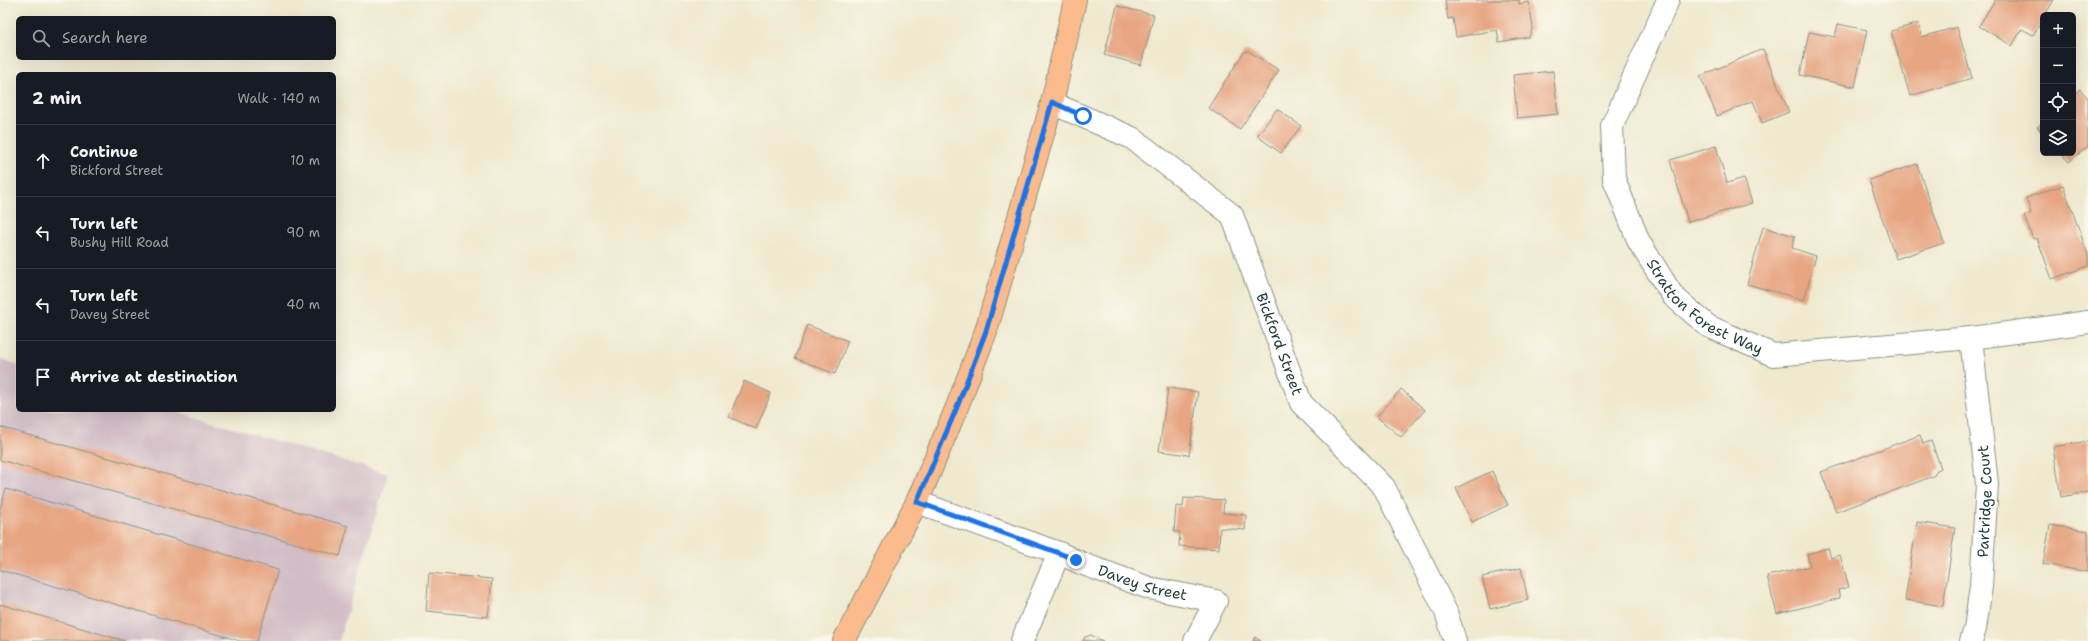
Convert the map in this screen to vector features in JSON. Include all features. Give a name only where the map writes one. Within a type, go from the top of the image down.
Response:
[{"type":"main road","points":[[844,641],[917,502],[957,407],[986,331],[1052,102],[1075,0]]},
{"type":"street","name":"Stratton Forest Way","points":[[1668,0],[1612,126],[1614,179],[1639,242],[1673,296],[1708,326],[1773,355],[1971,338],[2088,322]]},
{"type":"street","name":"Bickford Street","points":[[1052,102],[1132,138],[1232,216],[1302,403],[1384,487],[1446,612],[1455,641]]},
{"type":"street","name":"Partridge Court","points":[[1971,338],[1988,484],[1980,586],[1975,629],[1971,641]]},
{"type":"street","name":"Davey Street","points":[[917,502],[1059,553],[1083,564],[1149,588],[1216,601],[1195,641]]},
{"type":"street","points":[[1022,641],[1059,553]]},
{"type":"shaded area","points":[[0,358],[16,364],[16,412],[178,412],[388,474],[339,641],[0,641]]},
{"type":"building","points":[[1445,0],[1519,0],[1519,4],[1529,2],[1533,28],[1529,37],[1499,42],[1497,30],[1456,37],[1453,18],[1448,19]]},
{"type":"building","points":[[1995,0],[2054,0],[2047,12],[2040,12],[2040,24],[2033,35],[2022,29],[2012,46],[1979,26]]},
{"type":"building","points":[[1117,6],[1154,15],[1141,65],[1104,55]]},
{"type":"building","points":[[1919,23],[1922,37],[1957,27],[1972,78],[1910,96],[1891,31]]},
{"type":"building","points":[[1838,24],[1867,30],[1855,87],[1800,75],[1809,32],[1835,37]]},
{"type":"building","points":[[1763,49],[1789,112],[1762,123],[1753,101],[1717,116],[1700,76]]},
{"type":"building","points":[[1248,51],[1279,70],[1240,129],[1208,108],[1244,52]]},
{"type":"building","points":[[1553,71],[1558,114],[1517,118],[1513,75]]},
{"type":"building","points":[[2080,89],[2088,98],[2088,146],[2069,162],[2063,156],[2076,156],[2076,92]]},
{"type":"building","points":[[1277,109],[1301,126],[1281,153],[1257,136]]},
{"type":"building","points":[[1716,146],[1727,183],[1744,178],[1752,203],[1688,222],[1670,160]]},
{"type":"building","points":[[1917,164],[1944,243],[1896,259],[1869,180]]},
{"type":"building","points":[[2063,185],[2088,255],[2088,266],[2052,279],[2037,238],[2033,239],[2024,216],[2031,213],[2026,198]]},
{"type":"building","points":[[1763,227],[1795,236],[1792,248],[1816,256],[1804,300],[1747,284]]},
{"type":"building","points":[[807,325],[848,341],[835,374],[795,358]]},
{"type":"building","points":[[744,381],[771,393],[756,429],[729,417]]},
{"type":"building","points":[[1168,388],[1198,392],[1189,455],[1159,451]]},
{"type":"building","points":[[1401,389],[1425,410],[1401,437],[1377,417]]},
{"type":"building","points":[[0,427],[348,526],[340,556],[0,460]]},
{"type":"building","points":[[1920,435],[1923,444],[1931,441],[1941,468],[1936,471],[1934,476],[1836,512],[1821,472]]},
{"type":"building","points":[[2088,441],[2088,492],[2061,497],[2053,447]]},
{"type":"building","points":[[1492,471],[1508,505],[1472,522],[1456,488]]},
{"type":"building","points":[[6,489],[278,570],[257,641],[240,641],[0,570],[0,509]]},
{"type":"building","points":[[1184,498],[1224,500],[1223,513],[1246,515],[1245,530],[1220,528],[1219,549],[1179,546],[1180,532],[1174,532],[1176,506],[1183,507]]},
{"type":"building","points":[[1917,522],[1955,528],[1943,606],[1905,600]]},
{"type":"building","points":[[2050,525],[2088,531],[2088,572],[2043,564]]},
{"type":"building","points":[[1828,548],[1831,558],[1840,555],[1849,587],[1838,590],[1840,598],[1777,614],[1767,576],[1810,566],[1807,554]]},
{"type":"building","points":[[1521,568],[1528,600],[1490,609],[1482,577]]},
{"type":"building","points":[[429,573],[492,579],[488,617],[426,611]]},
{"type":"building","points":[[0,604],[125,641],[0,641]]},
{"type":"building","points":[[1091,635],[1103,641],[1083,641],[1085,637]]},
{"type":"building","points":[[1255,637],[1261,641],[1253,641]]},
{"type":"route","points":[[1076,560],[917,502],[957,407],[986,331],[1052,102],[1083,116]]}]
